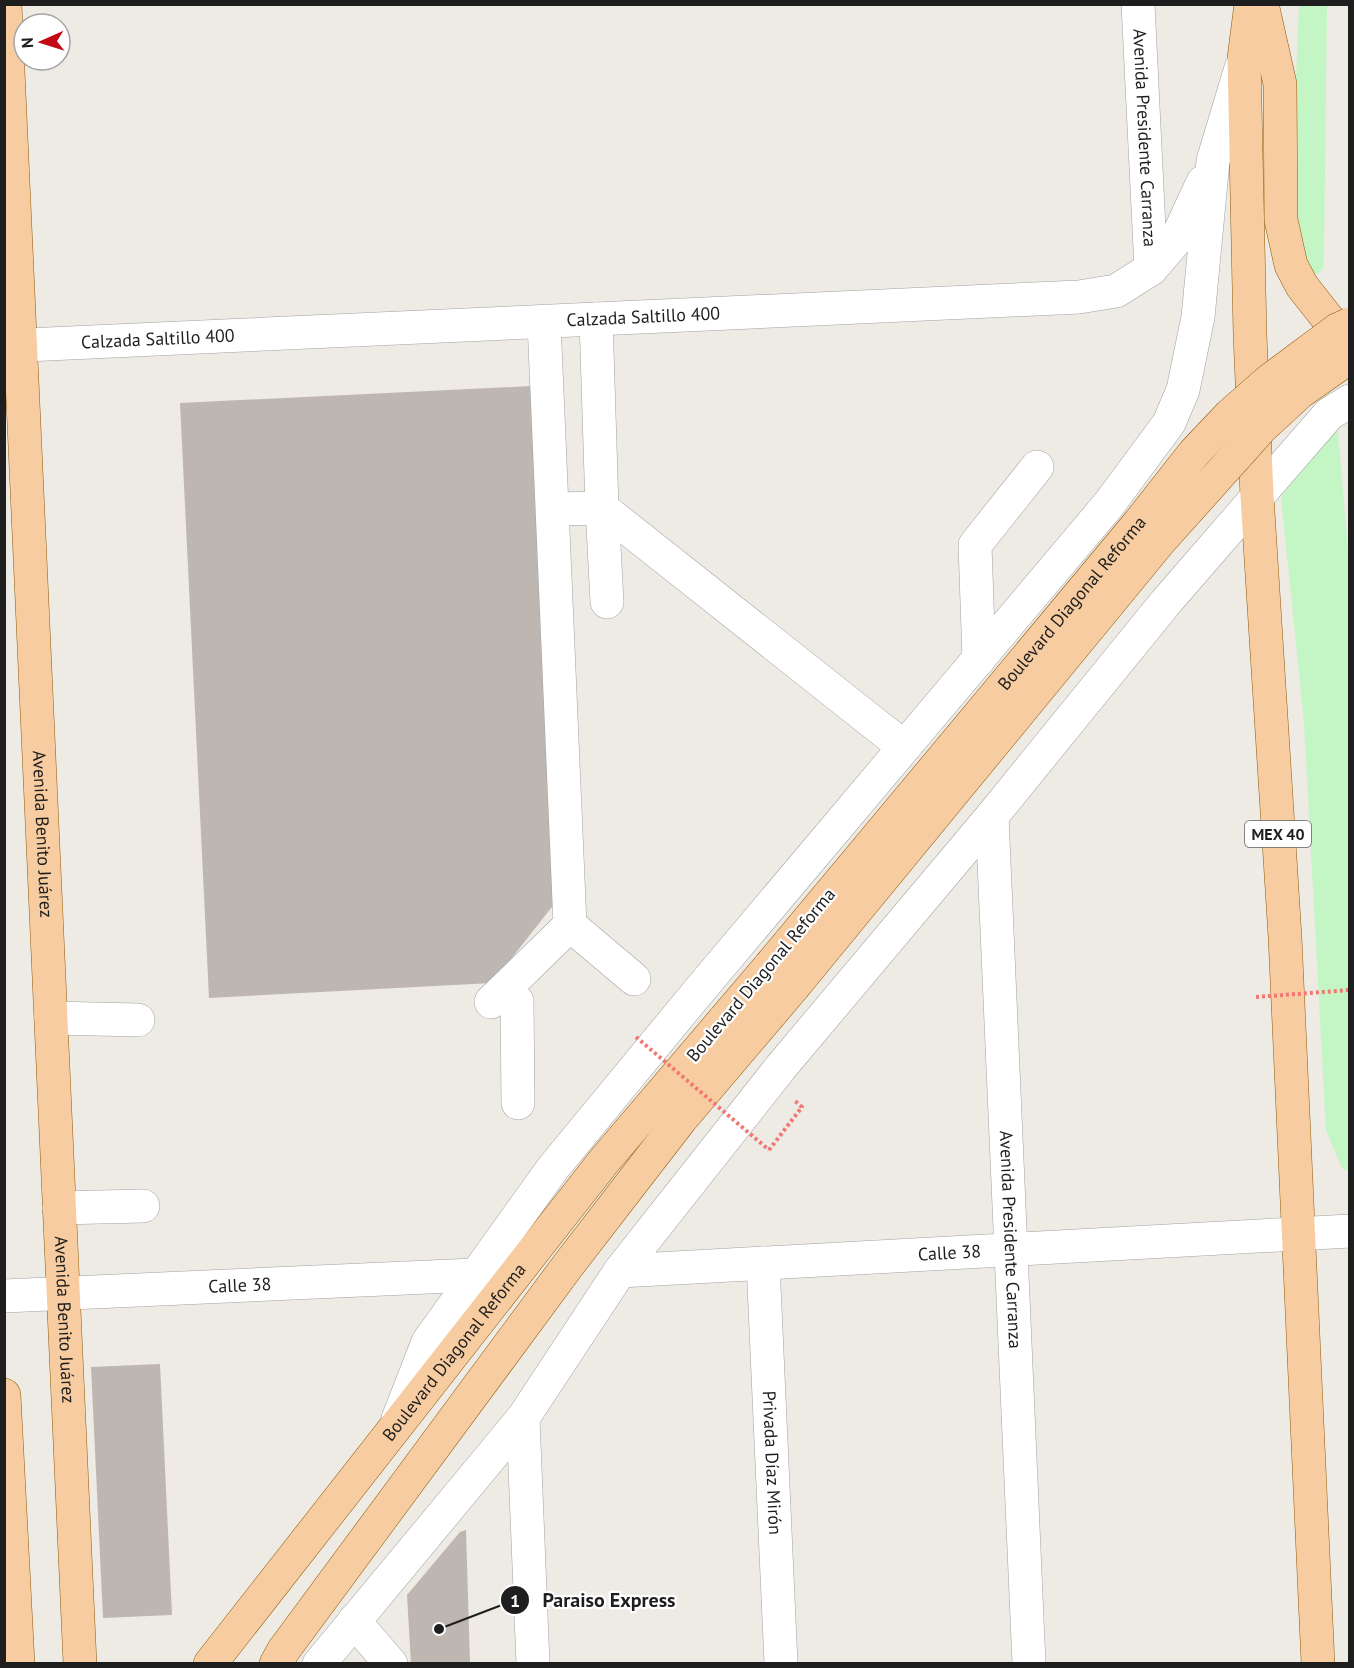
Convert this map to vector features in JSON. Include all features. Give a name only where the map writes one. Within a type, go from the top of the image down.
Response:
[{"type":"main road","name":"Avenida Benito Juárez","points":[[5,4],[12,346],[51,1018],[80,1664]]},
{"type":"main road","name":"MEX 40","points":[[1251,4],[1244,57],[1250,335],[1257,496],[1285,937],[1318,1664]]},
{"type":"main road","points":[[1262,4],[1280,84],[1281,220],[1291,265],[1302,286],[1328,319],[1350,366]]},
{"type":"main road","name":"Boulevard Diagonal Reforma","points":[[276,1664],[297,1632],[569,1264],[681,1119],[782,976],[1194,453],[1230,415],[1270,380],[1337,330],[1350,324]]},
{"type":"main road","name":"Boulevard Diagonal Reforma","points":[[210,1664],[604,1161],[782,976],[1262,427],[1300,392],[1350,357]]},
{"type":"main road","points":[[4,1395],[18,1664]]},
{"type":"street","name":"Avenida Presidente Carranza","points":[[1138,4],[1151,269]]},
{"type":"street","points":[[395,1427],[428,1342],[553,1168],[1109,504],[1169,423],[1183,390],[1198,317],[1213,161],[1244,57]]},
{"type":"street","name":"Calzada Saltillo 400","points":[[12,346],[1079,297],[1116,291],[1151,269],[1176,240],[1213,161]]},
{"type":"street","points":[[596,319],[607,602]]},
{"type":"street","points":[[518,1103],[504,1002],[570,925],[544,322]]},
{"type":"street","points":[[319,1664],[523,1418],[620,1270],[781,1067],[992,816],[1166,602],[1329,414],[1350,400]]},
{"type":"street","points":[[548,406],[598,401]]},
{"type":"street","points":[[979,658],[975,545],[1037,467]]},
{"type":"street","points":[[1109,504],[1137,506],[1162,522],[1176,546],[1178,575],[1166,602]]},
{"type":"street","points":[[552,509],[602,508],[904,747]]},
{"type":"street","name":"Avenida Presidente Carranza","points":[[992,816],[1029,1664]]},
{"type":"street","points":[[570,925],[634,979]]},
{"type":"street","points":[[51,1018],[138,1020]]},
{"type":"street","points":[[59,1208],[143,1206]]},
{"type":"street","name":"Calle 38","points":[[620,1270],[1350,1231]]},
{"type":"street","name":"Privada Díaz Mirón","points":[[763,1263],[781,1664]]},
{"type":"street","name":"Calle 38","points":[[4,1296],[474,1275]]},
{"type":"street","points":[[523,1418],[533,1664]]},
{"type":"street","points":[[354,1621],[391,1664]]},
{"type":"path","points":[[1256,997],[1350,990]]},
{"type":"path","points":[[636,1037],[769,1150],[802,1107]]},
{"type":"green space","points":[[1299,5],[1327,5],[1324,254],[1323,269],[1318,274],[1312,274],[1306,264],[1291,200]]},
{"type":"green space","points":[[1337,420],[1350,576],[1349,1172],[1342,1168],[1326,1130],[1304,722],[1281,497]]},
{"type":"building","points":[[532,386],[555,903],[492,983],[209,998],[180,403]]},
{"type":"building","points":[[160,1364],[172,1615],[103,1618],[91,1367]]},
{"type":"building","points":[[466,1530],[470,1664],[411,1664],[407,1595],[460,1532]]},
{"type":"place","name":"Paraiso Express","points":[[439,1629]]}]
